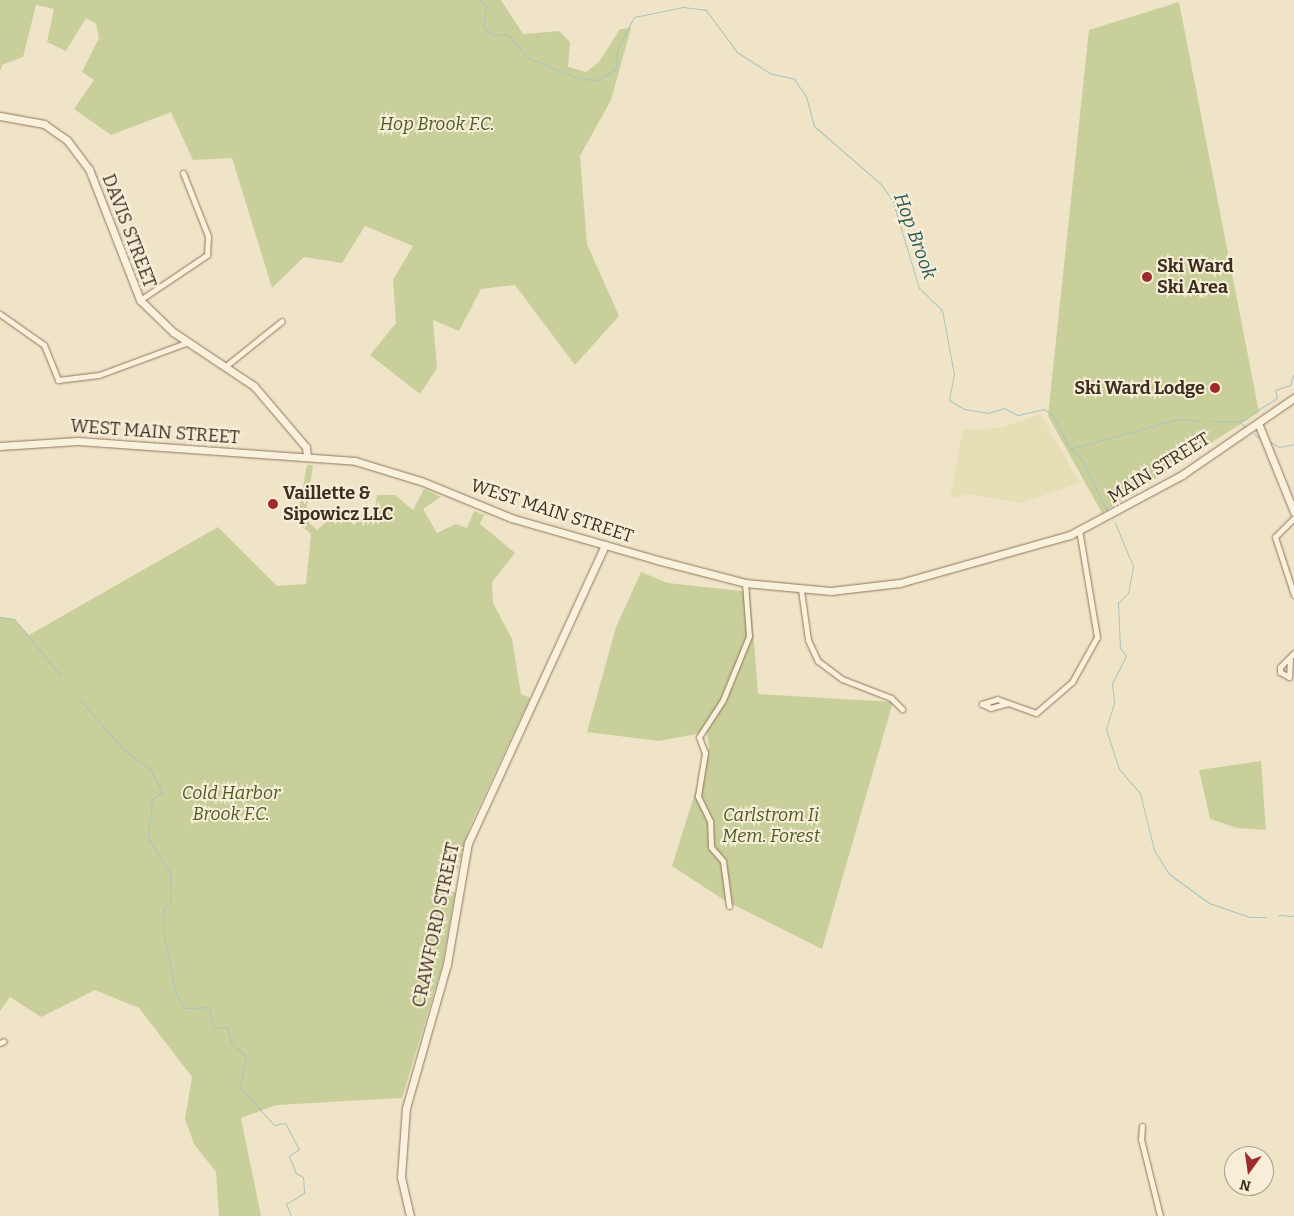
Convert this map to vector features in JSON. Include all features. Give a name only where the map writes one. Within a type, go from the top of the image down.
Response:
[{"type":"main road","name":"DAVIS STREET","points":[[0,116],[52,128],[79,155],[89,169],[140,300],[188,342],[228,365],[263,396],[306,447],[307,457]]},
{"type":"main road","name":"MAIN STREET","points":[[1032,548],[1079,530],[1153,492],[1294,398]]},
{"type":"main road","points":[[1258,423],[1294,512]]},
{"type":"main road","name":"WEST MAIN STREET","points":[[0,446],[78,441],[307,457],[381,467],[511,518],[745,584],[801,590],[888,585],[1032,548]]},
{"type":"main road","name":"CRAWFORD STREET","points":[[410,1216],[400,1177],[406,1108],[445,971],[468,842],[605,545]]},
{"type":"street","points":[[140,300],[198,265],[207,255],[208,236],[183,173]]},
{"type":"street","points":[[0,314],[44,345],[58,380],[99,375],[188,342]]},
{"type":"street","points":[[228,365],[282,321]]},
{"type":"street","points":[[1294,518],[1275,537],[1294,596]]},
{"type":"street","points":[[1008,704],[1036,713],[1072,682],[1097,637],[1079,530]]},
{"type":"street","points":[[730,906],[723,861],[711,847],[710,821],[698,796],[705,752],[699,737],[723,700],[749,636],[745,584]]},
{"type":"street","points":[[801,590],[808,640],[818,661],[842,679],[891,698],[902,709]]},
{"type":"street","points":[[1290,659],[1294,653]]},
{"type":"street","points":[[1142,1126],[1140,1138],[1160,1216]]},
{"type":"shaded area","points":[[1040,414],[1080,483],[1021,503],[970,494],[950,498],[963,430],[1000,428]]},
{"type":"green space","name":"Hop Brook F.C.","points":[[0,0],[501,0],[523,34],[559,31],[570,42],[568,67],[586,72],[599,62],[620,29],[631,28],[611,100],[580,156],[587,244],[619,316],[575,365],[515,285],[481,289],[459,331],[433,320],[437,368],[420,394],[370,355],[396,323],[393,280],[413,246],[365,226],[342,263],[304,257],[272,288],[232,158],[193,160],[171,112],[111,135],[74,109],[94,80],[82,72],[99,38],[96,24],[86,18],[66,51],[47,42],[54,9],[36,5],[23,57],[2,65],[0,72]]},
{"type":"green space","name":"Ski Ward Ski Area","points":[[1179,2],[1259,412],[1102,513],[1048,416],[1089,30]]},
{"type":"green space","name":"Cold Harbor Brook F.C.","points":[[307,465],[313,465],[305,519],[317,530],[333,516],[374,515],[377,495],[395,495],[413,510],[424,489],[441,497],[423,509],[437,533],[456,524],[467,528],[474,511],[484,515],[480,524],[515,553],[492,582],[493,603],[512,639],[521,694],[530,698],[469,828],[457,871],[446,867],[442,886],[455,893],[442,966],[402,1098],[277,1105],[241,1118],[261,1216],[219,1216],[216,1172],[194,1144],[185,1119],[192,1077],[139,1008],[95,990],[41,1017],[10,997],[0,1011],[0,617],[14,619],[29,635],[218,527],[277,586],[306,584],[311,534],[297,522]]},
{"type":"green space","name":"Carlstrom Ii Mem. Forest","points":[[641,572],[668,583],[750,592],[758,694],[893,702],[822,949],[724,900],[672,866],[709,748],[707,732],[659,741],[587,732],[616,627]]},
{"type":"green space","points":[[1261,761],[1266,830],[1237,828],[1210,819],[1199,770]]},
{"type":"waterway","name":"Hop Brook","points":[[480,0],[486,6],[483,27],[494,35],[507,34],[527,57],[577,78]]},
{"type":"waterway","name":"Hop Brook","points":[[582,79],[597,80],[616,69],[617,50],[634,17],[683,7],[706,10],[737,52],[769,73],[794,79],[806,96],[814,126],[881,184],[893,202],[919,288],[942,310],[954,374],[949,400],[964,409],[988,413],[1004,408],[1018,415],[1043,409],[1052,414],[1070,449],[1178,419],[1200,421]]},
{"type":"waterway","points":[[1253,413],[1277,398],[1275,390],[1290,385],[1294,373]]},
{"type":"waterway","points":[[1239,421],[1248,418]]},
{"type":"waterway","name":"Hop Brook","points":[[1212,421],[1239,421],[1245,427]]},
{"type":"waterway","name":"Hop Brook","points":[[1254,434],[1260,438]]},
{"type":"waterway","name":"Hop Brook","points":[[1270,442],[1279,447],[1294,444]]},
{"type":"waterway","points":[[1071,450],[1082,460],[1107,511]]},
{"type":"waterway","points":[[1115,523],[1133,566],[1128,593],[1118,603],[1120,648],[1126,656],[1112,683],[1114,703],[1106,729],[1119,769],[1140,793],[1154,850],[1169,874],[1209,903],[1250,917],[1266,917]]},
{"type":"waterway","points":[[0,617],[14,619],[61,676]]},
{"type":"waterway","points":[[80,700],[123,749],[151,770],[162,792],[152,799],[148,838],[170,873],[171,901],[164,908],[163,930],[176,995],[185,1008],[209,1007],[214,1028],[227,1027],[231,1042],[246,1057],[240,1087],[274,1125],[285,1123],[299,1149],[289,1156],[296,1173],[303,1177],[304,1193],[286,1204],[291,1216]]},
{"type":"waterway","points":[[1278,915],[1294,916]]},
{"type":"place","name":"Ski Ward Ski Area","points":[[1147,277]]},
{"type":"place","name":"Ski Ward Lodge","points":[[1215,388]]},
{"type":"place","name":"Vaillette & Sipowicz LLC","points":[[273,504]]}]
